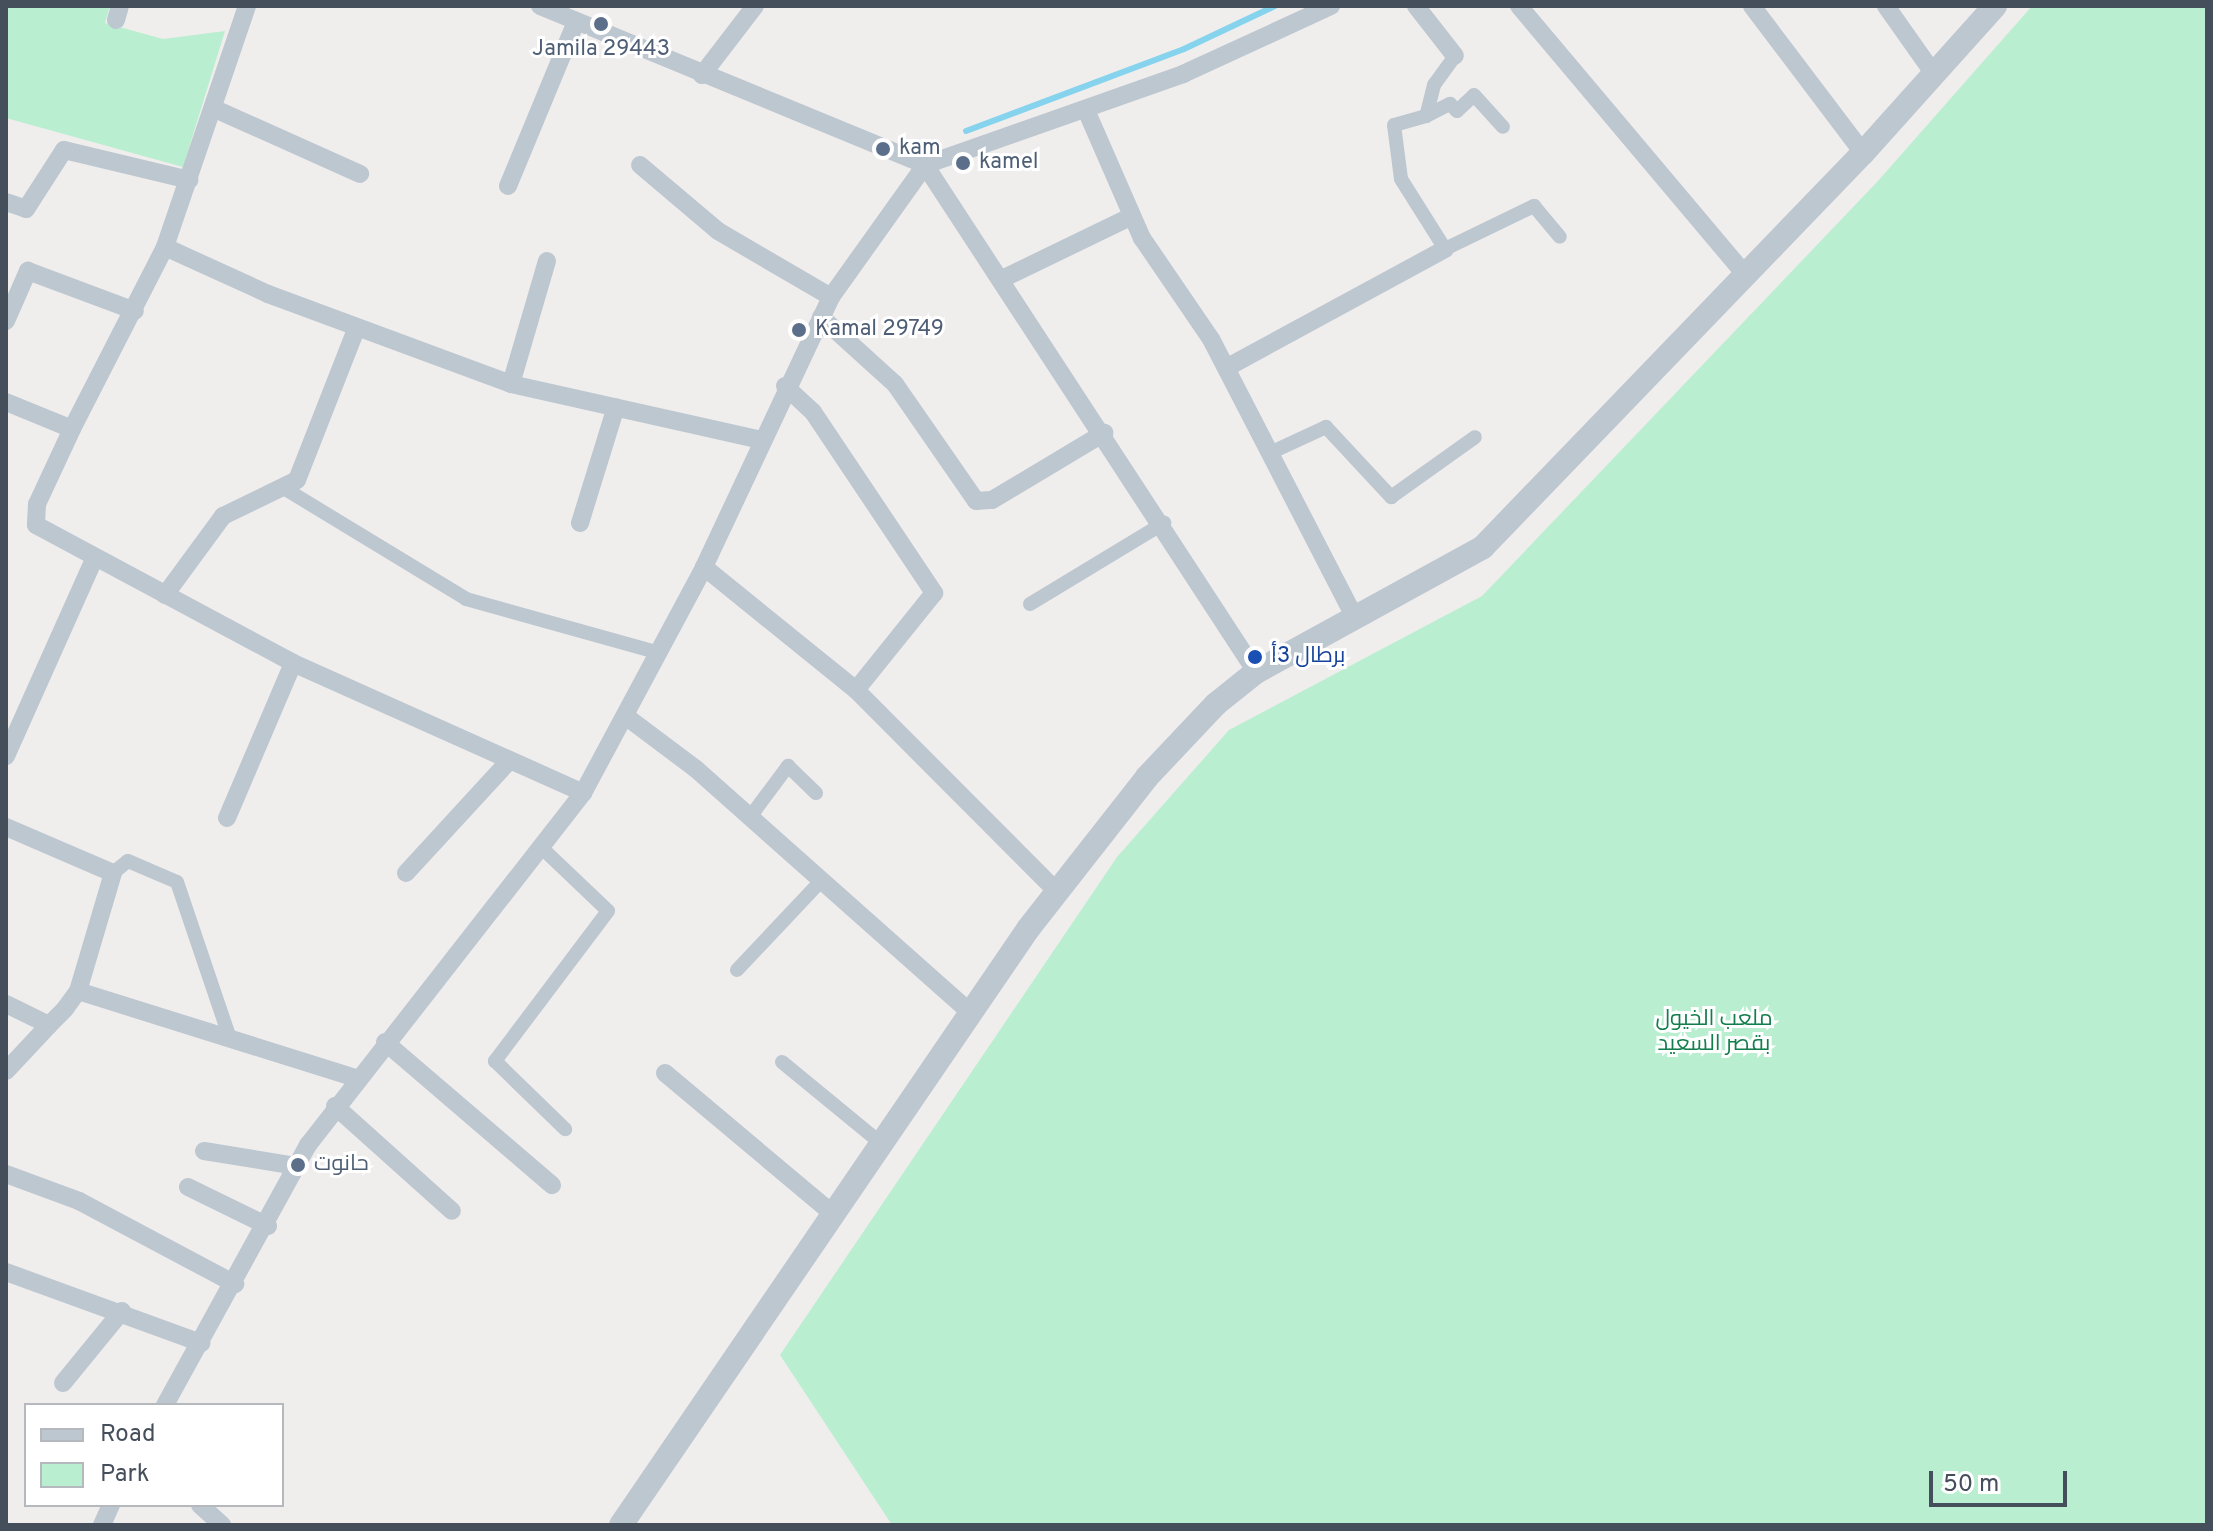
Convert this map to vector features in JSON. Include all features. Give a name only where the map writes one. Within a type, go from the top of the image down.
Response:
[{"type":"street","points":[[247,6],[215,109],[165,247],[37,504],[36,525],[94,559],[293,663],[583,793]]},
{"type":"street","points":[[540,6],[925,165],[1004,278],[1164,523],[1256,672]]},
{"type":"street","points":[[702,75],[755,6]]},
{"type":"street","points":[[166,1403],[268,1226],[297,1166],[335,1106],[544,850],[583,793],[628,718],[704,567],[785,386],[831,297],[925,165],[1086,110],[1235,53],[1331,6]]},
{"type":"street","points":[[1416,6],[1455,56],[1434,85],[1426,116]]},
{"type":"street","points":[[1519,6],[1746,276]]},
{"type":"street","points":[[1752,6],[1863,153]]},
{"type":"street","points":[[1886,6],[1934,74]]},
{"type":"street","points":[[621,1525],[1055,890],[1178,743],[1256,672],[1483,547],[1863,153],[1995,6]]},
{"type":"street","points":[[508,186],[576,22]]},
{"type":"street","points":[[1445,249],[1401,179],[1394,125],[1426,116],[1450,104],[1457,111],[1474,95],[1503,127]]},
{"type":"street","points":[[215,109],[360,174]]},
{"type":"street","points":[[1086,110],[1132,216],[1226,368],[1354,616]]},
{"type":"street","points":[[6,202],[26,209],[64,150],[189,180]]},
{"type":"street","points":[[640,165],[718,231],[831,297]]},
{"type":"street","points":[[1226,368],[1445,249],[1534,206],[1560,237]]},
{"type":"street","points":[[1004,278],[1132,216]]},
{"type":"street","points":[[165,247],[357,327],[511,384],[761,440]]},
{"type":"street","points":[[511,384],[547,261]]},
{"type":"street","points":[[6,321],[28,271],[135,311]]},
{"type":"street","points":[[821,317],[895,384],[976,501],[992,500],[1104,433]]},
{"type":"street","points":[[165,595],[223,516],[287,490],[297,480],[357,327]]},
{"type":"street","points":[[785,386],[813,412],[934,593],[856,690]]},
{"type":"street","points":[[6,402],[72,429]]},
{"type":"street","points":[[580,523],[616,407]]},
{"type":"street","points":[[1270,453],[1326,427],[1391,497],[1475,437]]},
{"type":"street","points":[[287,490],[466,599],[660,653]]},
{"type":"street","points":[[1030,604],[1164,523]]},
{"type":"street","points":[[6,756],[94,559]]},
{"type":"street","points":[[704,567],[856,690],[1055,890]]},
{"type":"street","points":[[227,818],[293,663]]},
{"type":"street","points":[[628,718],[750,817],[972,1014]]},
{"type":"street","points":[[406,873],[509,761]]},
{"type":"street","points":[[750,817],[788,766],[816,793]]},
{"type":"street","points":[[6,827],[113,873]]},
{"type":"street","points":[[544,850],[608,911],[495,1061],[565,1129]]},
{"type":"street","points":[[6,1071],[78,991],[113,873],[128,861],[177,882],[230,1039]]},
{"type":"street","points":[[737,970],[820,882]]},
{"type":"street","points":[[78,991],[356,1078]]},
{"type":"street","points":[[6,1004],[49,1025]]},
{"type":"street","points":[[385,1042],[552,1185]]},
{"type":"street","points":[[782,1062],[882,1144]]},
{"type":"street","points":[[665,1073],[832,1213]]},
{"type":"street","points":[[335,1106],[452,1211]]},
{"type":"street","points":[[204,1151],[297,1166]]},
{"type":"street","points":[[6,1174],[79,1201],[235,1284]]},
{"type":"street","points":[[188,1187],[268,1226]]},
{"type":"street","points":[[6,1272],[122,1311],[201,1343]]},
{"type":"street","points":[[63,1383],[122,1311]]},
{"type":"street","points":[[202,1507],[222,1525]]},
{"type":"green space","points":[[6,6],[110,6],[105,23],[163,39],[225,31],[183,167],[6,118]]},
{"type":"green space","name":"ملعب الخيول بقصر السعيد","points":[[2032,6],[2207,6],[2207,1525],[892,1525],[780,1355],[1117,857],[1229,730],[1482,596],[1877,182]]},
{"type":"waterway","points":[[966,131],[1184,49],[1275,6]]},
{"type":"place","name":"Jamila 29443","points":[[601,24]]},
{"type":"place","name":"kam","points":[[883,149]]},
{"type":"place","name":"kamel","points":[[963,163]]},
{"type":"place","name":"Kamal 29749","points":[[799,330]]},
{"type":"place","name":"برطال 3أ","points":[[1255,657]]},
{"type":"place","name":"حانوت","points":[[298,1165]]}]
